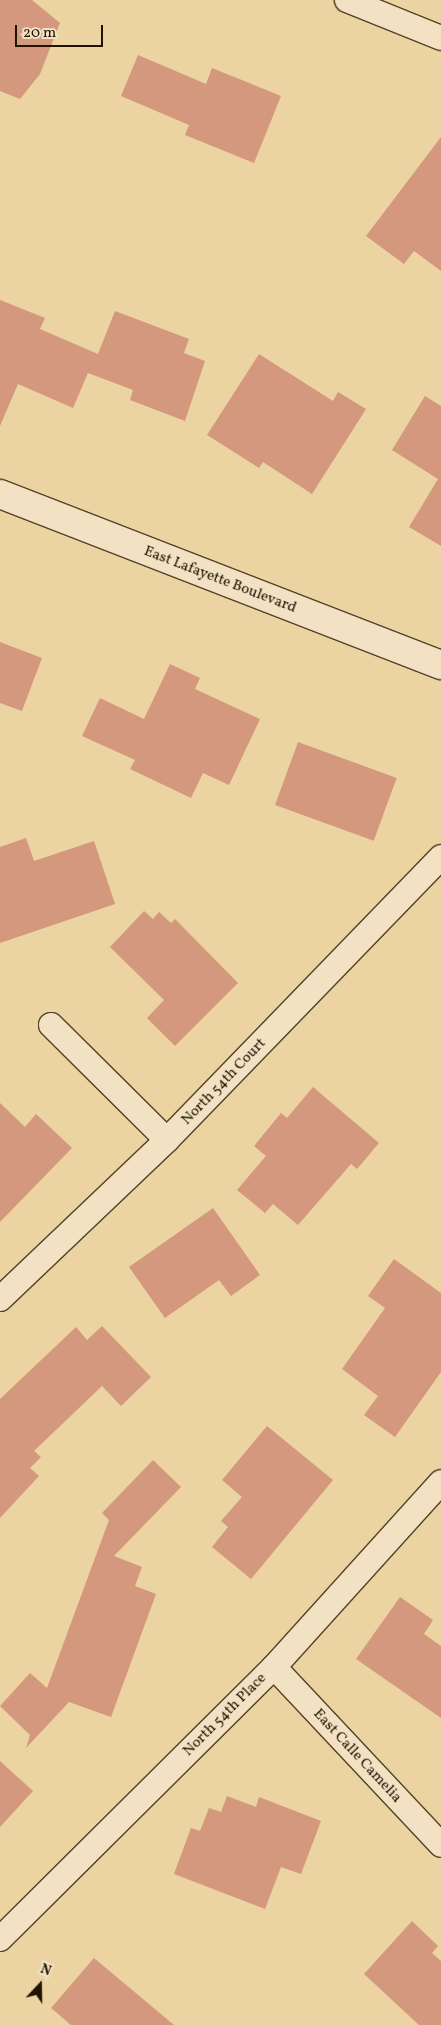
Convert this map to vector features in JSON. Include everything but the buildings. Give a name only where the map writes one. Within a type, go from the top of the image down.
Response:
[{"type":"street","points":[[347,0],[441,38]]},
{"type":"street","name":"East Lafayette Boulevard","points":[[0,494],[441,666]]},
{"type":"street","name":"North 54th Court","points":[[0,1299],[166,1140],[441,857]]},
{"type":"street","points":[[51,1024],[166,1140]]},
{"type":"street","name":"North 54th Place","points":[[0,1939],[274,1667],[441,1482]]},
{"type":"street","name":"East Calle Camelia","points":[[274,1667],[441,1844]]}]
